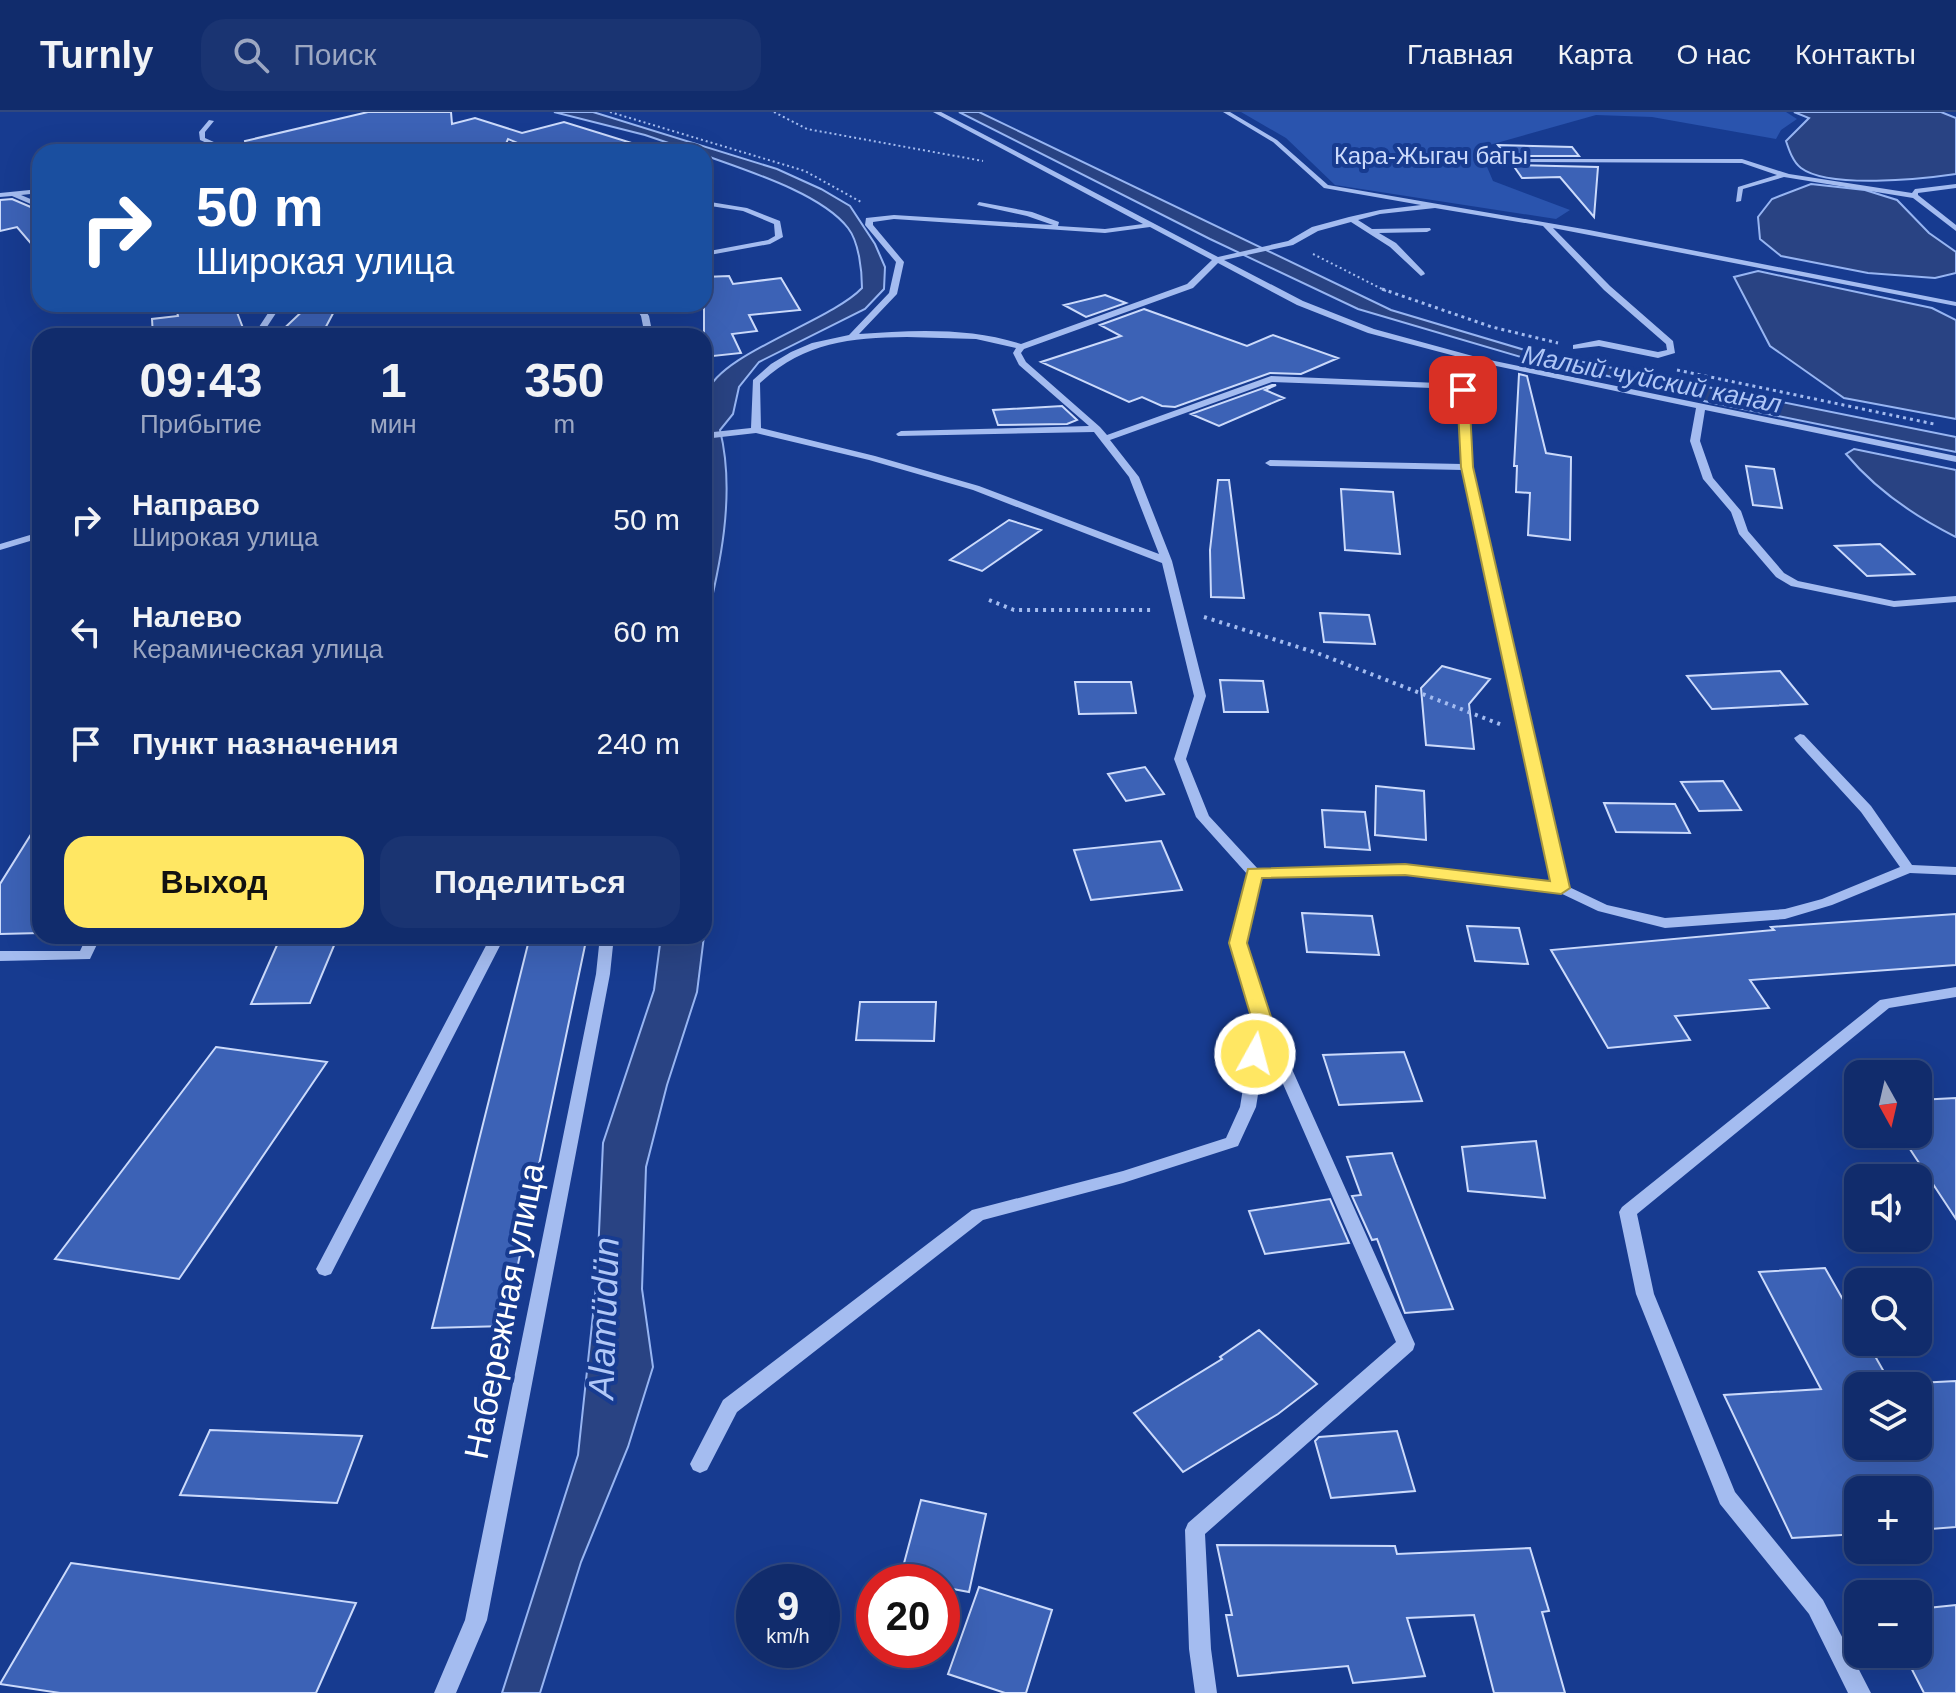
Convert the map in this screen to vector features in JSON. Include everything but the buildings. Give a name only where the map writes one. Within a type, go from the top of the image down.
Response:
[{"type":"street","points":[[936,112],[1300,303],[1371,331],[1479,360],[1956,459]]},
{"type":"street","points":[[1226,112],[1275,141],[1326,187],[1546,225],[1956,304]]},
{"type":"street","points":[[211,121],[202,132],[202,139],[214,144]]},
{"type":"street","points":[[1496,161],[1742,161],[1760,164],[1783,175],[1915,196],[1956,229]]},
{"type":"street","points":[[1738,201],[1740,188],[1783,175]]},
{"type":"street","points":[[1915,196],[1915,191],[1923,188],[1956,186]]},
{"type":"street","points":[[0,195],[32,192]]},
{"type":"street","points":[[11,194],[32,203]]},
{"type":"street","points":[[712,204],[745,209],[777,223],[780,231],[779,237],[770,242],[712,253]]},
{"type":"street","points":[[979,204],[1029,214],[1072,230]]},
{"type":"street","points":[[1433,206],[1380,212],[1315,229],[1279,245],[1216,260],[1190,286],[1021,347],[1017,353],[1022,363],[1097,429],[1134,477],[1167,561],[1200,696],[1180,759],[1203,817],[1254,873],[1405,869],[1561,888],[1603,908],[1665,923],[1785,914],[1827,902],[1908,869],[1956,871]]},
{"type":"street","points":[[853,335],[893,294],[900,262],[869,225],[869,220],[881,217],[1105,231],[1151,225]]},
{"type":"street","points":[[1352,219],[1393,245],[1421,274]]},
{"type":"street","points":[[1546,225],[1607,288],[1670,343],[1672,351],[1658,355],[1599,343],[1576,347]]},
{"type":"street","points":[[1371,231],[1427,230]]},
{"type":"street","points":[[751,430],[756,382],[767,371],[823,341],[853,335],[994,336],[1021,347]]},
{"type":"street","points":[[1479,360],[1465,387],[1467,467],[1561,888]]},
{"type":"street","points":[[1105,439],[1271,379],[1465,387]]},
{"type":"street","points":[[1701,406],[1695,441],[1708,479],[1736,511],[1743,532],[1780,575],[1795,584],[1894,604],[1956,599]]},
{"type":"street","points":[[901,434],[1097,429]]},
{"type":"street","points":[[712,435],[751,430],[976,488],[1167,561]]},
{"type":"street","points":[[1270,463],[1467,467]]},
{"type":"street","points":[[0,547],[32,538]]},
{"type":"street","points":[[1800,738],[1866,809],[1908,869]]},
{"type":"street","points":[[1206,1693],[1200,1649],[1195,1530],[1406,1344],[1262,1020],[1238,943],[1248,911],[1254,873]]},
{"type":"street","points":[[0,956],[85,956],[90,944]]},
{"type":"street","points":[[325,1269],[494,944]]},
{"type":"street","name":"Набережная улица","points":[[445,1693],[476,1620],[603,974],[606,944]]},
{"type":"street","points":[[1860,1693],[1816,1607],[1727,1498],[1645,1294],[1628,1212],[1885,1004],[1956,992]]},
{"type":"street","points":[[700,1464],[730,1406],[978,1215],[1123,1177],[1232,1142],[1248,1107],[1262,1020]]},
{"type":"path","points":[[610,112],[805,171],[881,217]]},
{"type":"path","points":[[774,112],[807,129],[983,161]]},
{"type":"path","points":[[989,600],[1014,610],[1179,610],[1263,634],[1527,735]]},
{"type":"green space","name":"Кара-Жыгач багы","points":[[1241,112],[1786,112],[1797,119],[1781,130],[1776,139],[1652,117],[1596,115],[1479,148],[1493,181],[1570,210],[1556,219],[1335,185],[1286,138]]},
{"type":"water","points":[[554,112],[593,112],[696,144],[671,144]]},
{"type":"water","name":"Малый чуйский канал","points":[[959,112],[979,112],[1391,310],[1528,351],[1956,437],[1956,452],[1704,401],[1699,395],[1531,360],[1358,309],[1210,239]]},
{"type":"water","points":[[1794,112],[1941,112],[1956,118],[1956,174],[1876,181],[1814,174],[1798,165],[1786,141],[1809,118]]},
{"type":"water","points":[[712,149],[777,169],[850,206],[875,244],[885,267],[884,289],[865,309],[759,362],[739,387],[733,414],[720,430],[725,454],[726,505],[712,598],[712,385],[732,365],[753,351],[826,313],[862,288],[857,249],[848,228],[820,204],[760,175],[712,158]]},
{"type":"water","points":[[1811,184],[1865,190],[1897,200],[1929,233],[1956,252],[1956,273],[1935,278],[1868,273],[1781,256],[1760,239],[1758,217],[1772,199]]},
{"type":"water","points":[[1758,271],[1932,308],[1956,320],[1956,419],[1844,398],[1770,346],[1734,277]]},
{"type":"water","points":[[1854,449],[1956,470],[1956,537],[1883,491],[1846,454]]},
{"type":"water","name":"Alamüdün","points":[[660,944],[703,944],[697,992],[667,1085],[646,1167],[642,1289],[653,1367],[628,1447],[581,1562],[540,1693],[502,1693],[578,1455],[597,1277],[603,1143],[654,990]]},
{"type":"route","points":[[1255,1054],[1262,1020],[1238,943],[1248,911],[1254,873],[1405,869],[1561,888],[1467,467],[1463,390]]}]
